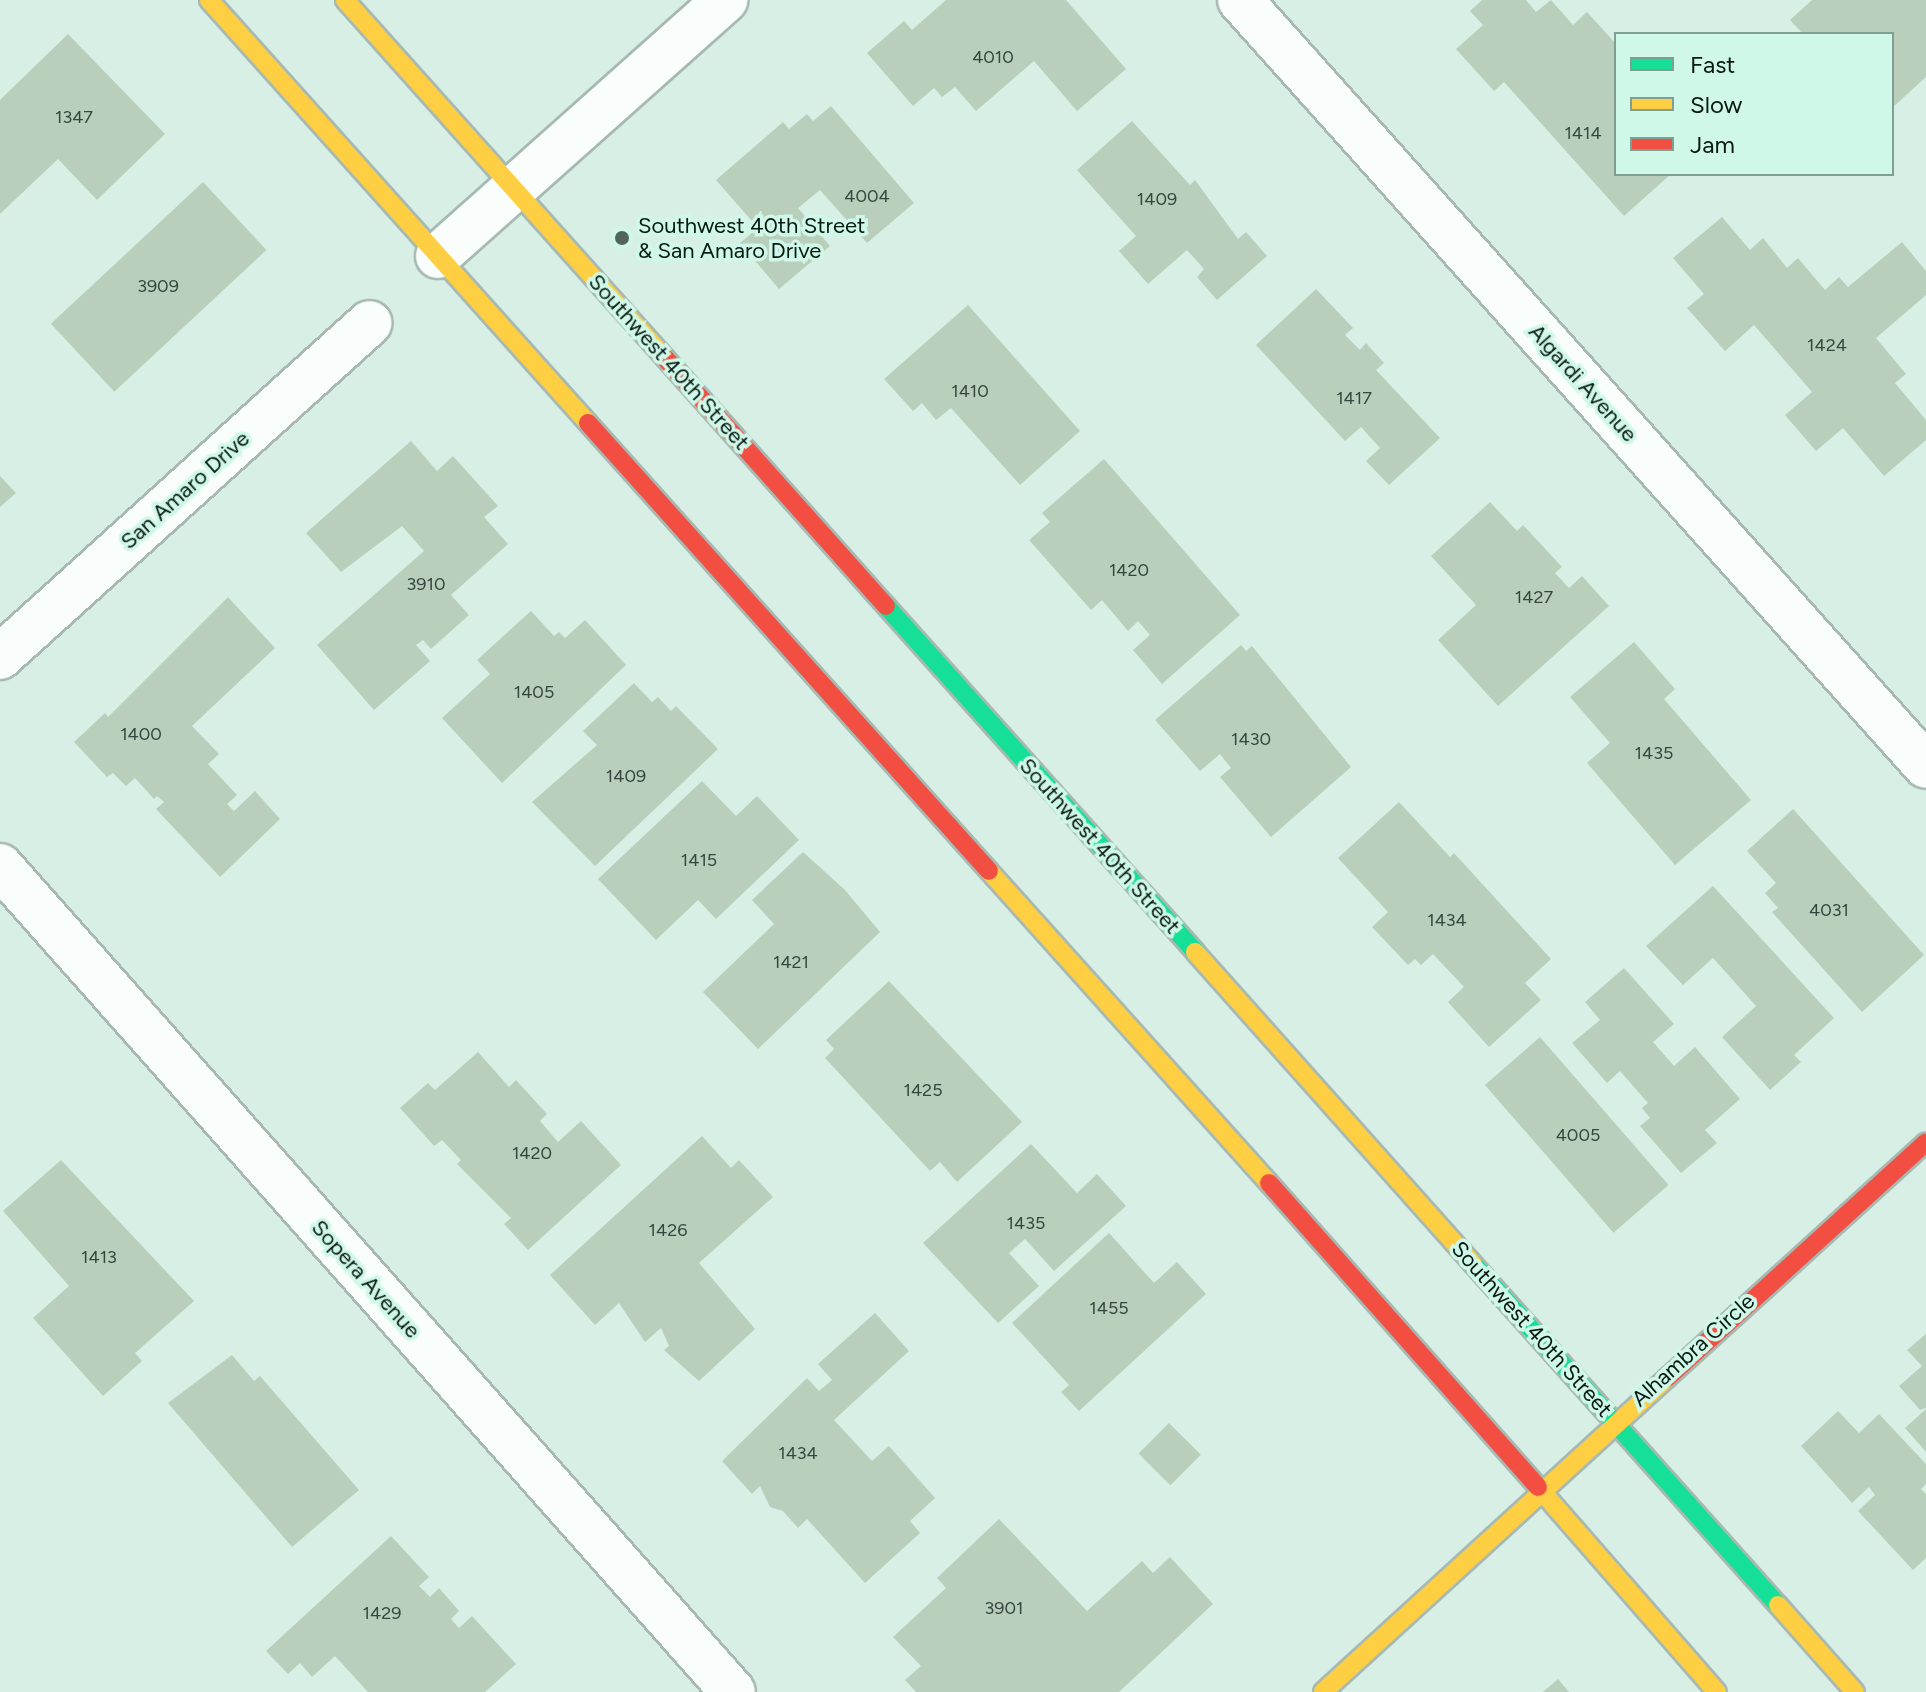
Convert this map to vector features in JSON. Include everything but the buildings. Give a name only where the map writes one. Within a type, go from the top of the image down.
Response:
[{"type":"main road","points":[[209,0],[1541,1490],[1717,1692]]},
{"type":"main road","name":"Southwest 40th Street","points":[[345,0],[1855,1692]]},
{"type":"main road","name":"Alhambra Circle","points":[[1323,1692],[1614,1421],[1926,1142]]},
{"type":"street","points":[[438,256],[725,0]]},
{"type":"street","name":"Algardi Avenue","points":[[1240,0],[1926,766]]},
{"type":"street","name":"San Amaro Drive","points":[[0,657],[369,323]]},
{"type":"street","name":"Sopera Avenue","points":[[0,866],[733,1692]]},
{"type":"traffic: fast","points":[[886,606],[1195,952]]},
{"type":"traffic: fast","points":[[1473,1264],[1778,1605]]},
{"type":"traffic: slow","points":[[209,0],[588,423]]},
{"type":"traffic: slow","points":[[345,0],[665,358]]},
{"type":"traffic: slow","points":[[989,871],[1269,1183]]},
{"type":"traffic: slow","points":[[1195,952],[1473,1264]]},
{"type":"traffic: slow","points":[[1323,1692],[1667,1378]]},
{"type":"traffic: slow","points":[[1538,1487],[1717,1692]]},
{"type":"traffic: slow","points":[[1778,1605],[1855,1692]]},
{"type":"traffic: jam","points":[[665,358],[886,606]]},
{"type":"traffic: jam","points":[[588,423],[989,871]]},
{"type":"traffic: jam","points":[[1667,1378],[1926,1142]]},
{"type":"traffic: jam","points":[[1269,1183],[1538,1487]]},
{"type":"place","name":"Southwest 40th Street & San Amaro Drive","points":[[622,238]]}]
